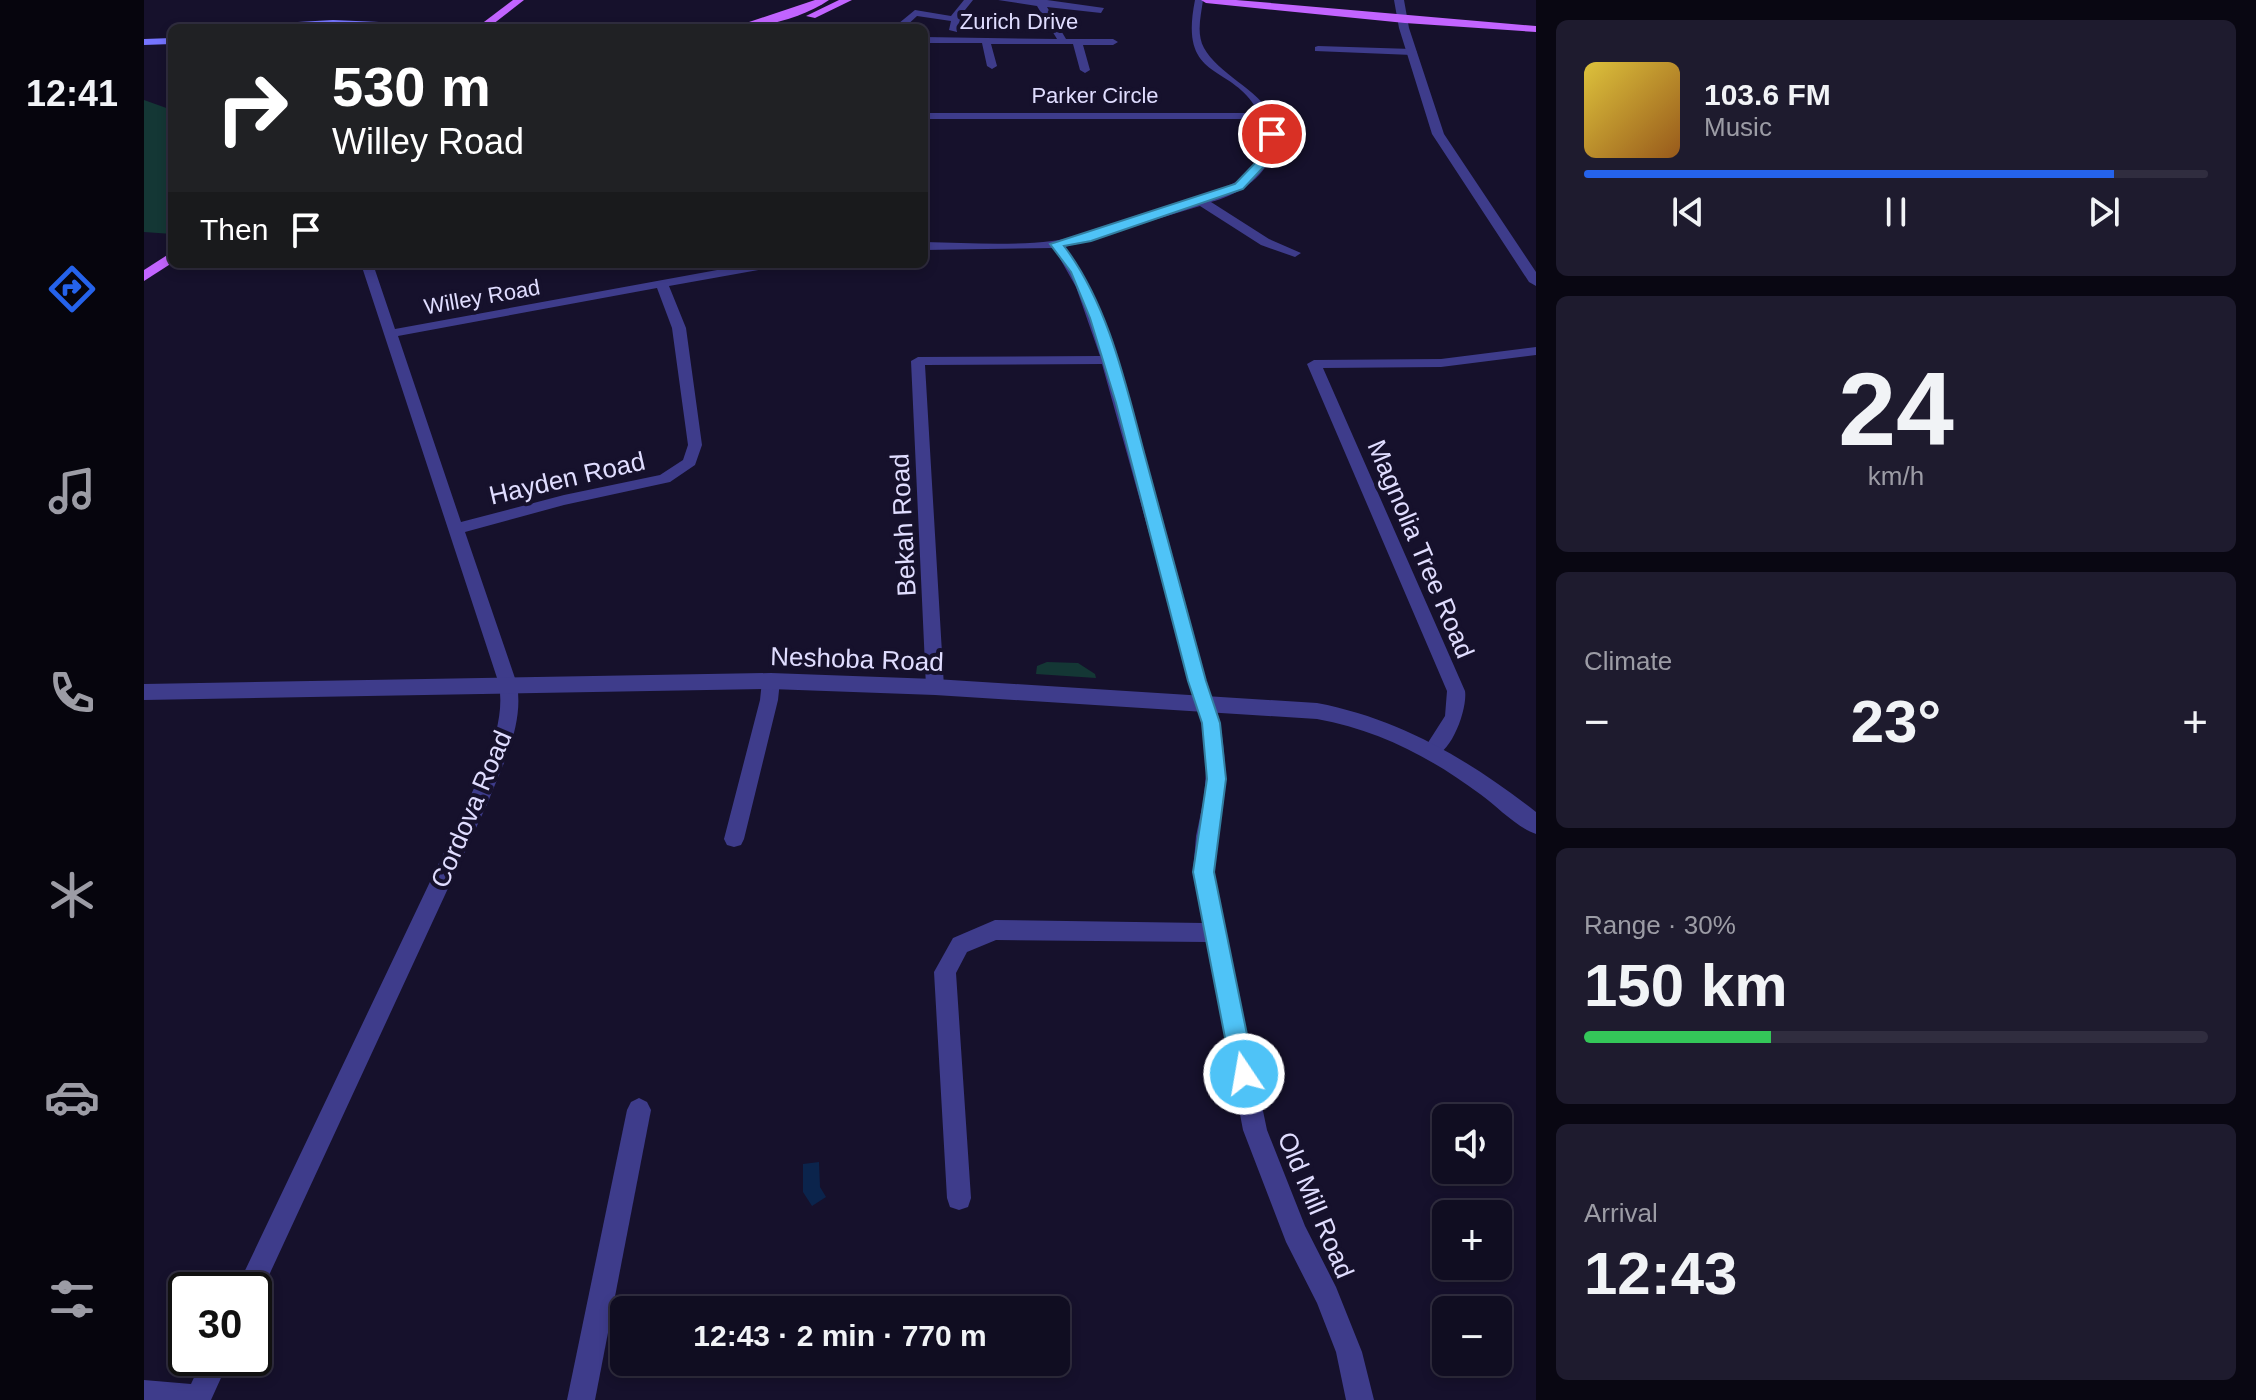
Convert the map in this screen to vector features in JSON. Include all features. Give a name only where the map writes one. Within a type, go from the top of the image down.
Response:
[{"type":"main road","points":[[486,24],[519,0]]},
{"type":"main road","points":[[752,24],[784,16],[824,0]]},
{"type":"main road","points":[[786,24],[847,0]]},
{"type":"main road","points":[[1206,0],[1405,20],[1536,29]]},
{"type":"main road","points":[[315,24],[356,24]]},
{"type":"main road","points":[[144,33],[167,37]]},
{"type":"main road","points":[[144,42],[167,37]]},
{"type":"main road","points":[[144,277],[168,259]]},
{"type":"street","points":[[956,41],[954,19],[969,0]]},
{"type":"street","points":[[1002,0],[1101,10]]},
{"type":"street","points":[[928,246],[1057,244],[1087,238],[1239,186],[1266,159],[1272,138],[1266,116],[1253,99],[1196,47],[1192,32],[1199,0]]},
{"type":"street","points":[[1399,0],[1438,134],[1536,282]]},
{"type":"street","points":[[1043,3],[1048,20],[1063,41]]},
{"type":"street","points":[[903,24],[915,13],[954,19]]},
{"type":"street","name":"Zurich Drive","points":[[928,40],[1113,42]]},
{"type":"street","points":[[986,41],[992,66]]},
{"type":"street","points":[[1077,41],[1085,70]]},
{"type":"street","points":[[1318,49],[1412,52]]},
{"type":"street","name":"Parker Circle","points":[[928,116],[1266,116]]},
{"type":"street","points":[[1201,201],[1265,242],[1295,253]]},
{"type":"street","name":"Old Mill Road","points":[[1057,244],[1086,290],[1123,403],[1211,723],[1216,759],[1214,798],[1203,861],[1255,1130],[1295,1233],[1349,1352],[1360,1400]]},
{"type":"street","name":"Cordova Road","points":[[257,1272],[494,765],[512,707],[508,684],[458,528],[368,268]]},
{"type":"street","name":"Willey Road","points":[[389,334],[748,268]]},
{"type":"street","name":"Hayden Road","points":[[458,528],[564,500],[646,485],[665,479],[690,462],[695,445],[679,328],[662,284]]},
{"type":"street","name":"Magnolia Tree Road","points":[[1431,752],[1454,718],[1458,708],[1456,691],[1314,364],[1441,363],[1536,351]]},
{"type":"street","name":"Bekah Road","points":[[935,687],[918,361],[1107,360]]},
{"type":"street","points":[[734,839],[771,681]]},
{"type":"street","name":"Neshoba Road","points":[[144,692],[771,681],[935,687],[1333,713],[1377,727],[1431,752],[1471,776],[1536,825]]},
{"type":"street","points":[[959,1198],[945,972],[960,945],[995,930],[1215,933]]},
{"type":"street","points":[[581,1400],[639,1110]]},
{"type":"street","points":[[144,1393],[198,1399],[209,1376]]},
{"type":"green space","points":[[144,100],[168,109],[168,234],[144,232]]},
{"type":"green space","points":[[1047,662],[1078,663],[1095,674],[1096,678],[1036,674],[1037,666]]},
{"type":"water","points":[[819,1162],[820,1187],[826,1197],[812,1206],[803,1192],[803,1164]]},
{"type":"route","points":[[1244,1074],[1203,872],[1216,779],[1211,723],[1123,403],[1096,318],[1077,272],[1057,244],[1087,238],[1239,186],[1266,159],[1272,134]]}]
